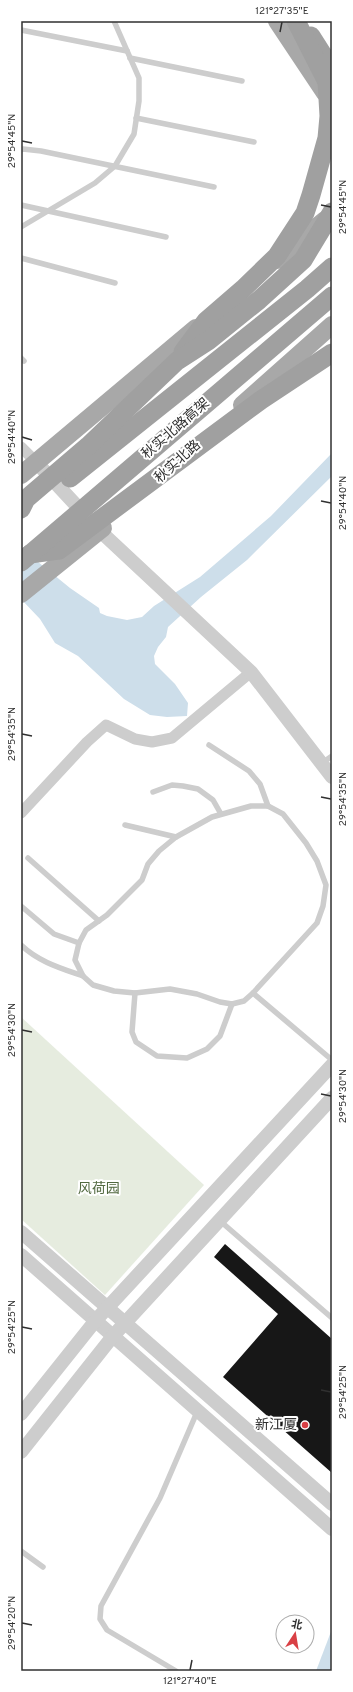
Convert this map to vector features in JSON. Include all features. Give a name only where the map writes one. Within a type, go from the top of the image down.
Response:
[{"type":"highway","points":[[21,509],[26,500],[88,446],[177,361],[206,321],[243,290],[276,256],[304,213],[311,195],[327,138],[329,116],[327,82],[296,21]]},
{"type":"highway","points":[[301,21],[332,69]]},
{"type":"highway","points":[[177,361],[208,341],[254,304],[303,260],[332,213]]},
{"type":"highway","name":"秋实北路高架","points":[[21,517],[307,289],[332,267]]},
{"type":"highway","name":"秋实北路高架","points":[[26,558],[332,296]]},
{"type":"highway","points":[[26,558],[59,550],[261,400],[332,353]]},
{"type":"main road","points":[[277,21],[332,103]]},
{"type":"main road","points":[[21,475],[332,213]]},
{"type":"main road","name":"秋实北路","points":[[21,594],[100,530],[332,325]]},
{"type":"street","points":[[21,447],[100,530],[250,672],[327,760],[332,777]]},
{"type":"street","points":[[21,813],[87,742],[106,725],[135,739],[152,742],[172,738],[250,672]]},
{"type":"street","points":[[21,1414],[96,1320],[332,1065]]},
{"type":"street","points":[[21,1452],[125,1322],[332,1098]]},
{"type":"street","points":[[21,1232],[332,1504]]},
{"type":"street","points":[[21,1255],[332,1529]]},
{"type":"lane","points":[[21,227],[95,183],[115,166],[134,134],[139,101],[139,78],[114,21]]},
{"type":"lane","points":[[21,30],[127,51]]},
{"type":"lane","points":[[130,58],[242,81]]},
{"type":"lane","points":[[136,118],[254,142]]},
{"type":"lane","points":[[21,150],[41,151],[214,187]]},
{"type":"lane","points":[[21,205],[166,237]]},
{"type":"lane","points":[[21,258],[115,282]]},
{"type":"lane","points":[[209,745],[249,771],[260,784],[268,806]]},
{"type":"lane","points":[[153,792],[172,785],[198,789],[213,800],[221,814]]},
{"type":"lane","points":[[251,806],[268,806],[283,814],[306,842],[317,861],[326,885],[323,906],[317,923],[253,993],[244,1001],[232,1004],[220,1002],[197,994],[170,989],[134,993],[114,991],[93,985],[83,976],[75,960],[79,943],[86,930],[107,915],[142,880],[148,864],[159,851],[176,837],[212,817],[251,806]]},
{"type":"lane","points":[[125,825],[176,837]]},
{"type":"lane","points":[[28,858],[99,921]]},
{"type":"lane","points":[[21,906],[54,934],[79,943]]},
{"type":"lane","points":[[21,945],[32,955],[47,964],[83,976]]},
{"type":"lane","points":[[134,993],[132,1032],[136,1042],[157,1056],[187,1058],[207,1049],[220,1036],[232,1004]]},
{"type":"lane","points":[[253,993],[332,1060]]},
{"type":"lane","points":[[219,1220],[332,1318]]},
{"type":"lane","points":[[176,1671],[167,1669],[107,1630],[100,1619],[101,1606],[160,1498],[198,1410]]},
{"type":"lane","points":[[21,1551],[43,1567]]},
{"type":"green space","name":"风荷园","points":[[21,1017],[204,1185],[105,1295],[21,1219]]},
{"type":"water","points":[[332,453],[332,476],[247,560],[201,597],[168,627],[166,637],[158,647],[154,656],[155,664],[175,684],[188,703],[187,716],[167,717],[150,715],[124,699],[78,656],[55,643],[40,619],[21,599],[21,548],[70,588],[99,608],[100,613],[127,620],[142,617],[154,606],[200,577],[271,516]]},
{"type":"water","points":[[332,1629],[332,1671],[316,1671]]},
{"type":"building","name":"新江厦","points":[[225,1244],[332,1339],[332,1473],[223,1377],[278,1314],[214,1257]]},
{"type":"place","name":"新江厦","points":[[305,1425]]}]
